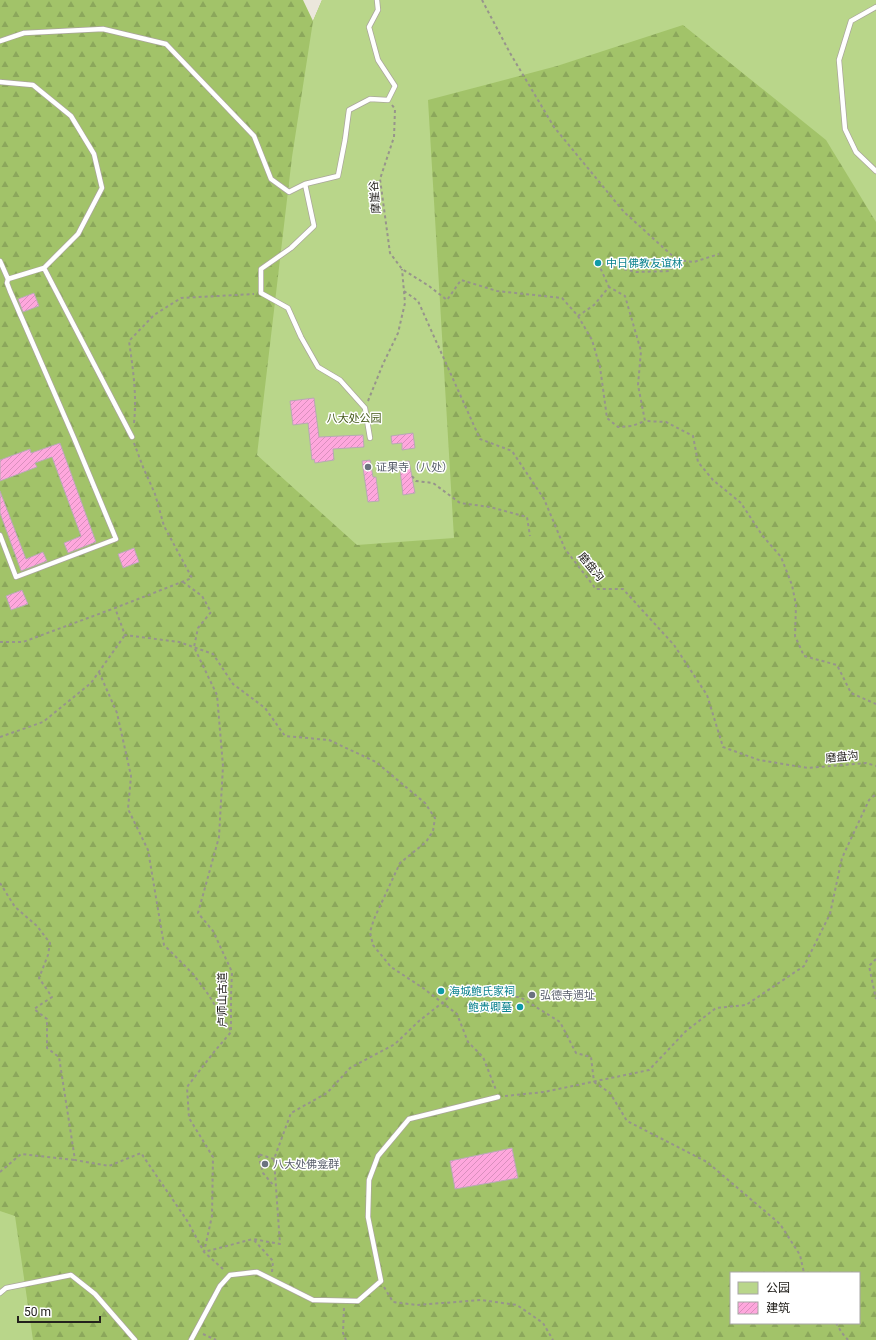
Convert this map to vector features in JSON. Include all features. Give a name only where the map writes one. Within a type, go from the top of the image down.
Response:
[{"type":"lane","points":[[0,42],[24,33],[103,29],[166,44],[254,136],[271,179],[289,192],[305,184],[338,176],[349,110],[370,99],[388,100],[395,86],[378,60],[369,27],[378,10],[377,0]]},
{"type":"lane","points":[[876,7],[851,21],[839,60],[845,129],[856,152],[876,171]]},
{"type":"lane","points":[[0,82],[33,86],[71,116],[94,154],[102,188],[78,234],[44,268],[8,278]]},
{"type":"lane","points":[[305,184],[314,226],[291,248],[261,269],[262,293],[288,308],[301,337],[318,367],[340,380],[365,408],[370,438]]},
{"type":"lane","points":[[0,261],[8,278],[7,283],[10,291],[116,539],[16,577],[0,536]]},
{"type":"lane","points":[[44,268],[132,437]]},
{"type":"lane","points":[[191,1340],[220,1286],[230,1275],[257,1272],[312,1300],[358,1301],[381,1281],[368,1217],[369,1180],[378,1156],[409,1119],[498,1097]]},
{"type":"lane","points":[[0,1293],[6,1288],[71,1275],[95,1294],[135,1340]]},
{"type":"path","points":[[482,0],[510,53],[554,127],[624,212],[677,260],[694,262],[719,254]]},
{"type":"path","name":"摩崖谷","points":[[388,100],[395,109],[394,137],[380,179],[390,253],[402,269]]},
{"type":"path","points":[[645,421],[638,385],[641,351],[625,296],[609,287],[598,263],[636,272],[670,271],[677,260]]},
{"type":"path","points":[[365,408],[383,364],[398,333],[405,303],[402,269]]},
{"type":"path","points":[[402,269],[429,286],[447,300],[461,280],[497,291],[562,298],[578,316],[592,340],[600,367],[607,418],[618,428],[632,426],[645,421],[666,422],[693,436],[698,462],[713,480],[741,503],[762,535],[781,557],[792,585],[796,605],[795,636],[804,656],[837,665],[851,692],[876,704]]},
{"type":"path","points":[[578,316],[594,305],[609,287]]},
{"type":"path","name":"磨盘沟","points":[[404,291],[418,301],[480,440],[512,451],[544,500],[566,549],[596,589],[623,589],[674,645],[707,695],[723,747],[759,760],[808,768],[866,763],[876,766]]},
{"type":"path","points":[[0,642],[23,642],[192,578],[164,526],[155,494],[132,437],[135,412],[134,375],[129,342],[154,315],[181,298],[262,293]]},
{"type":"path","points":[[412,476],[416,482],[433,483],[460,503],[490,507],[527,517],[530,536]]},
{"type":"path","points":[[183,581],[202,596],[211,612],[198,628],[194,647]]},
{"type":"path","points":[[116,608],[125,635]]},
{"type":"path","points":[[125,635],[179,642],[213,654],[234,684],[265,708],[285,736],[329,740],[376,762],[426,803],[435,818],[433,831],[426,842],[400,863],[374,919],[370,932],[373,945],[391,967],[423,988],[457,1014],[468,1042],[483,1057],[498,1097],[544,1092],[649,1070],[686,1031],[716,1008],[746,1005],[804,966],[830,914],[842,858],[869,800],[876,794]]},
{"type":"path","points":[[0,737],[43,722],[91,683],[125,635]]},
{"type":"path","name":"卢师山古道","points":[[194,647],[217,695],[223,766],[219,837],[198,913],[213,931],[232,972],[231,1032],[187,1087],[189,1118],[213,1157],[212,1216],[204,1252]]},
{"type":"path","points":[[99,672],[118,713],[131,776],[128,809],[148,850],[164,946],[193,974],[208,994],[231,1032]]},
{"type":"path","points":[[0,883],[14,907],[37,926],[50,943],[48,955],[39,978],[52,997],[34,1009],[47,1019],[47,1048],[59,1057],[75,1160]]},
{"type":"path","points":[[876,959],[868,966],[876,999]]},
{"type":"path","points":[[204,1252],[253,1239],[280,1244],[274,1159],[291,1113],[328,1093],[350,1068],[395,1044],[418,1021],[451,995],[520,997],[560,1022],[576,1053],[591,1057],[594,1082],[610,1093],[627,1120],[707,1162],[780,1224],[800,1255],[804,1272]]},
{"type":"path","points":[[0,1172],[21,1154],[75,1160],[109,1166],[141,1153],[188,1222],[204,1252],[230,1275]]},
{"type":"path","points":[[274,1159],[258,1154],[263,1172],[275,1187]]},
{"type":"path","points":[[253,1239],[273,1261],[271,1279]]},
{"type":"path","points":[[381,1281],[393,1302],[417,1305],[481,1300],[517,1305],[543,1323],[553,1340]]},
{"type":"path","points":[[345,1300],[343,1333],[346,1340]]},
{"type":"path","points":[[837,1324],[848,1340]]},
{"type":"path","points":[[195,1331],[216,1340]]},
{"type":"green space","points":[[0,0],[303,0],[313,21],[322,0],[876,0],[876,1340],[0,1340]]},
{"type":"green space","name":"八大处公园","points":[[322,0],[876,0],[876,222],[826,140],[683,25],[557,66],[428,100],[454,538],[357,545],[257,455],[292,157],[313,21]]},
{"type":"green space","points":[[0,1211],[15,1216],[33,1340],[0,1340]]},
{"type":"building","points":[[34,293],[39,306],[23,312],[18,299]]},
{"type":"building","points":[[314,398],[319,437],[363,435],[364,447],[333,449],[334,460],[315,463],[314,459],[312,460],[308,423],[293,425],[290,401]]},
{"type":"building","points":[[413,433],[415,448],[402,450],[402,443],[392,444],[391,436]]},
{"type":"building","points":[[60,443],[96,542],[68,553],[64,543],[81,536],[52,457],[35,463],[37,467],[0,481],[0,460],[30,449],[31,453]]},
{"type":"building","points":[[370,460],[373,477],[376,477],[379,501],[368,502],[362,461]]},
{"type":"building","points":[[409,461],[415,493],[403,495],[399,462]]},
{"type":"building","points":[[0,491],[26,559],[43,552],[47,561],[21,571],[0,513]]},
{"type":"building","points":[[134,548],[139,562],[123,568],[118,554]]},
{"type":"building","points":[[22,590],[28,604],[11,610],[6,596]]},
{"type":"building","points":[[512,1148],[518,1178],[455,1189],[450,1161]]},
{"type":"place","name":"中日佛教友谊林","points":[[598,263]]},
{"type":"place","name":"证果寺（八处）","points":[[368,467]]},
{"type":"place","name":"海城鲍氏家祠","points":[[441,991]]},
{"type":"place","name":"弘德寺遗址","points":[[532,995]]},
{"type":"place","name":"鲍贵卿墓","points":[[520,1007]]},
{"type":"place","name":"八大处佛龛群","points":[[265,1164]]}]
